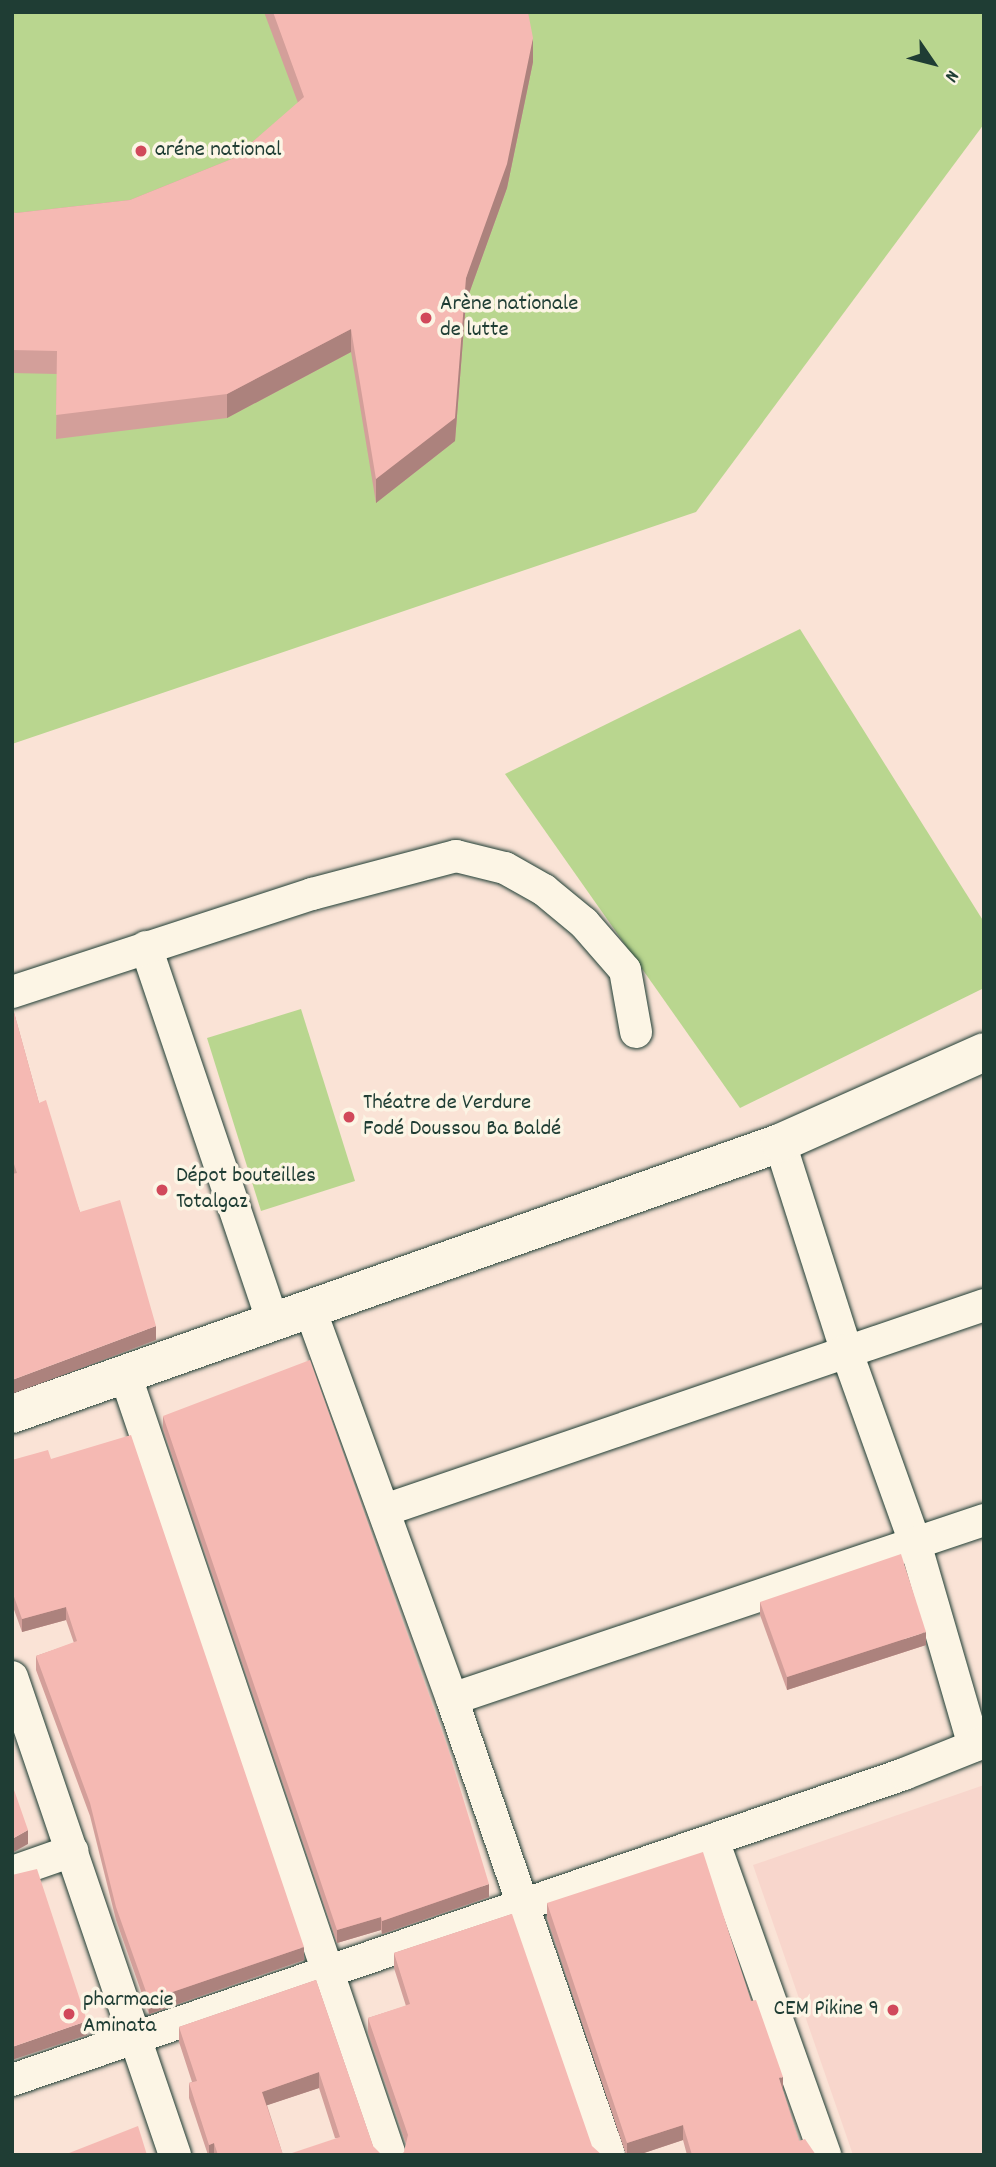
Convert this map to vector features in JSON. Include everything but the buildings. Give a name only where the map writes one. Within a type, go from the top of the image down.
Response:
[{"type":"street","points":[[12,992],[360,880],[457,856],[505,868],[544,890],[584,923],[625,970],[636,1032]]},
{"type":"street","points":[[146,947],[273,1322]]},
{"type":"street","points":[[12,1414],[780,1143],[984,1052]]},
{"type":"street","points":[[12,2080],[713,1840],[979,1744],[915,1543],[846,1350],[780,1143]]},
{"type":"street","points":[[385,1510],[846,1350],[984,1305]]},
{"type":"street","points":[[310,1309],[452,1699],[609,2155]]},
{"type":"street","points":[[125,1374],[390,2155]]},
{"type":"street","points":[[452,1699],[984,1520]]},
{"type":"street","points":[[12,1676],[175,2155]]},
{"type":"street","points":[[713,1840],[825,2155]]},
{"type":"street","points":[[12,1872],[72,1852]]},
{"type":"shaded area","name":"CEM Pikine 9","points":[[984,1785],[984,2155],[853,2155],[753,1865]]},
{"type":"green space","name":"Arène nationale de lutte","points":[[12,12],[984,12],[984,124],[696,512],[12,744]]},
{"type":"green space","points":[[800,629],[984,922],[984,988],[740,1108],[505,774]]},
{"type":"green space","points":[[301,1009],[355,1181],[261,1211],[207,1038]]},
{"type":"place","name":"aréne national","points":[[141,151]]},
{"type":"place","name":"Arène nationale de lutte","points":[[426,318]]},
{"type":"place","name":"Théatre de Verdure Fodé Doussou Ba Baldé","points":[[349,1117]]},
{"type":"place","name":"Dépot bouteilles Totalgaz","points":[[162,1190]]},
{"type":"place","name":"CEM Pikine 9","points":[[893,2010]]},
{"type":"place","name":"pharmacie Aminata","points":[[69,2014]]}]
